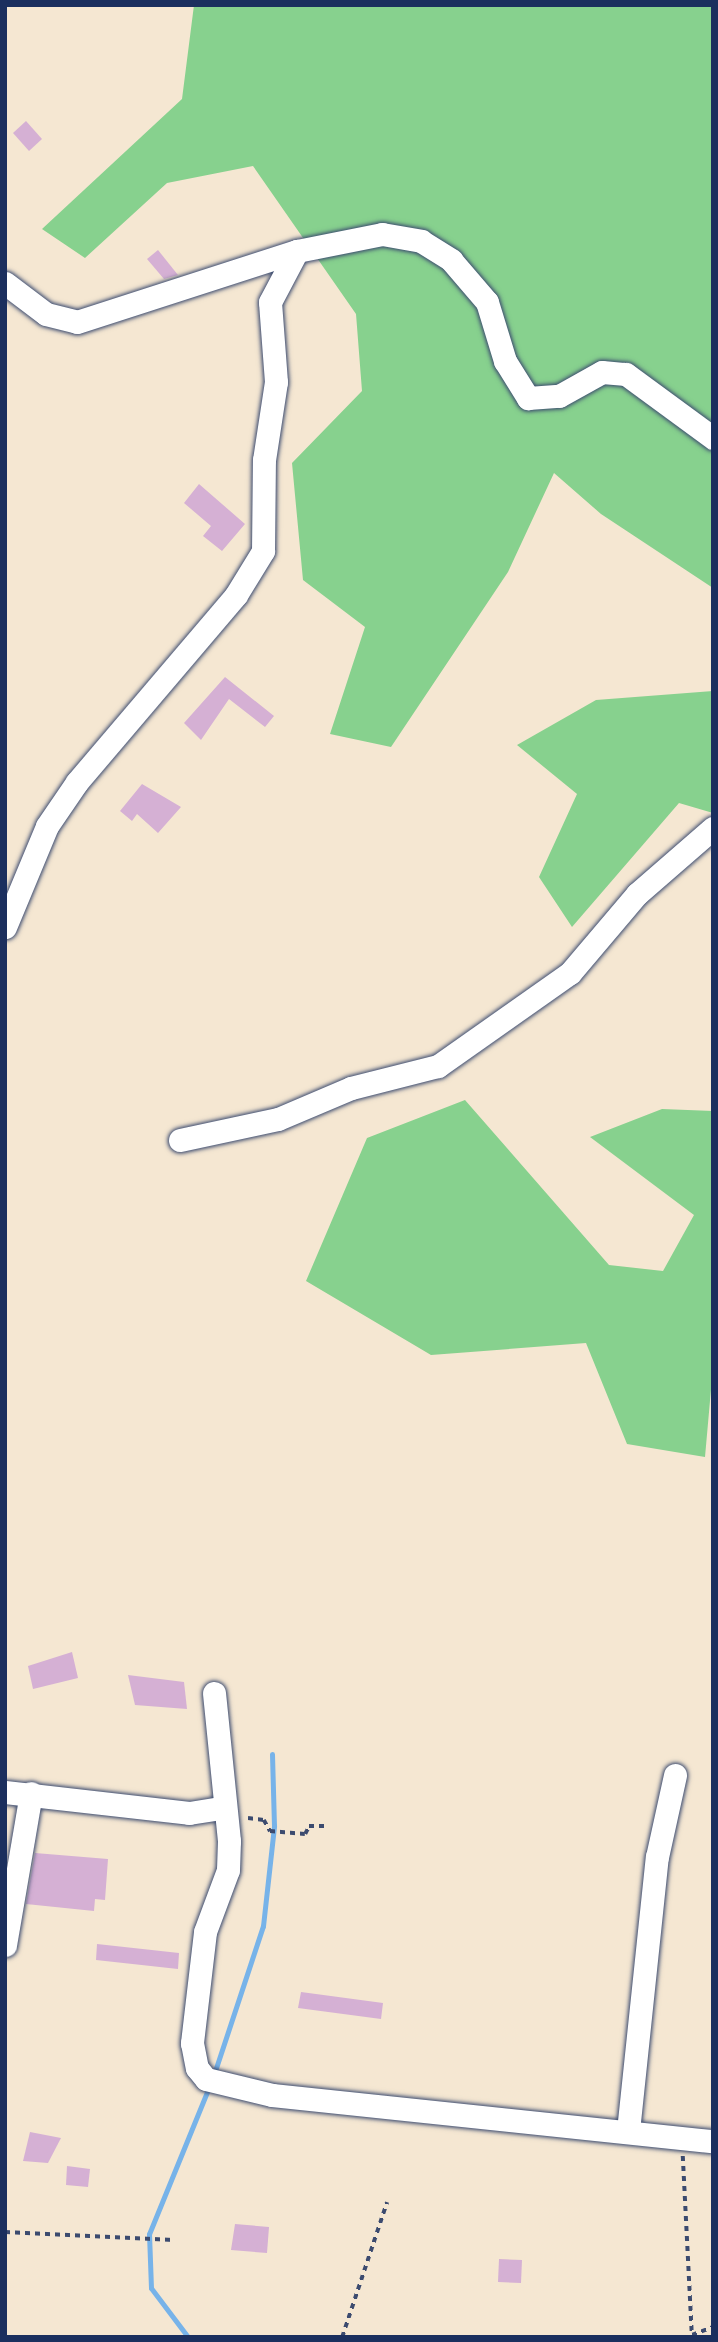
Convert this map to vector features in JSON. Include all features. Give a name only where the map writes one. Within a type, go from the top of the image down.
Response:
[{"type":"street","points":[[5,283],[46,314],[77,322],[297,251],[382,234],[421,242],[451,260],[487,302],[505,361],[528,398],[541,402],[559,396],[603,372],[626,374],[713,438]]},
{"type":"street","points":[[5,927],[47,826],[77,782],[236,595],[263,551],[264,460],[276,382],[270,302],[297,251]]},
{"type":"street","points":[[180,1140],[278,1119],[351,1088],[438,1066],[570,973],[637,894],[713,828]]},
{"type":"street","points":[[215,1693],[228,1870],[205,1932],[192,2043],[210,2081],[713,2141]]},
{"type":"street","points":[[628,2131],[657,1857],[675,1775]]},
{"type":"street","points":[[5,1792],[189,1813],[225,1807]]},
{"type":"street","points":[[5,1945],[31,1793]]},
{"type":"path","points":[[270,1831],[305,1834],[309,1826],[328,1826]]},
{"type":"path","points":[[684,2137],[692,2336],[713,2327]]},
{"type":"path","points":[[342,2337],[387,2202]]},
{"type":"path","points":[[5,2232],[174,2240]]},
{"type":"green space","points":[[194,5],[713,5],[713,588],[601,514],[554,473],[508,572],[391,747],[330,734],[365,627],[303,580],[292,463],[362,391],[356,314],[253,166],[167,183],[85,258],[42,229],[182,99]]},
{"type":"green space","points":[[713,691],[713,813],[679,803],[572,927],[539,877],[577,794],[517,745],[596,700]]},
{"type":"green space","points":[[465,1100],[609,1265],[663,1271],[694,1215],[590,1137],[662,1109],[713,1111],[713,1367],[705,1457],[627,1444],[586,1343],[431,1355],[306,1281],[367,1138]]},
{"type":"building","points":[[26,121],[42,139],[29,151],[13,133]]},
{"type":"building","points":[[158,250],[178,275],[164,279],[147,259]]},
{"type":"building","points":[[199,484],[245,524],[222,551],[203,536],[211,526],[184,503]]},
{"type":"building","points":[[225,677],[274,716],[265,727],[229,699],[201,740],[184,723]]},
{"type":"building","points":[[142,784],[181,807],[158,833],[137,814],[132,821],[120,811]]},
{"type":"building","points":[[72,1652],[78,1678],[33,1689],[28,1666]]},
{"type":"building","points":[[128,1675],[184,1682],[187,1709],[135,1705]]},
{"type":"building","points":[[35,1853],[108,1859],[105,1900],[95,1899],[94,1911],[26,1904]]},
{"type":"building","points":[[97,1944],[179,1953],[178,1969],[96,1960]]},
{"type":"building","points":[[301,1992],[383,2003],[381,2019],[298,2008]]},
{"type":"building","points":[[30,2132],[61,2138],[48,2163],[23,2161]]},
{"type":"building","points":[[67,2166],[90,2169],[88,2187],[66,2185]]},
{"type":"building","points":[[235,2224],[269,2227],[267,2253],[231,2250]]},
{"type":"building","points":[[499,2259],[522,2260],[521,2283],[498,2282]]},
{"type":"waterway","points":[[214,2074],[263,1926],[274,1826],[272,1754]]},
{"type":"waterway","points":[[188,2337],[151,2288],[149,2234],[209,2087]]}]
